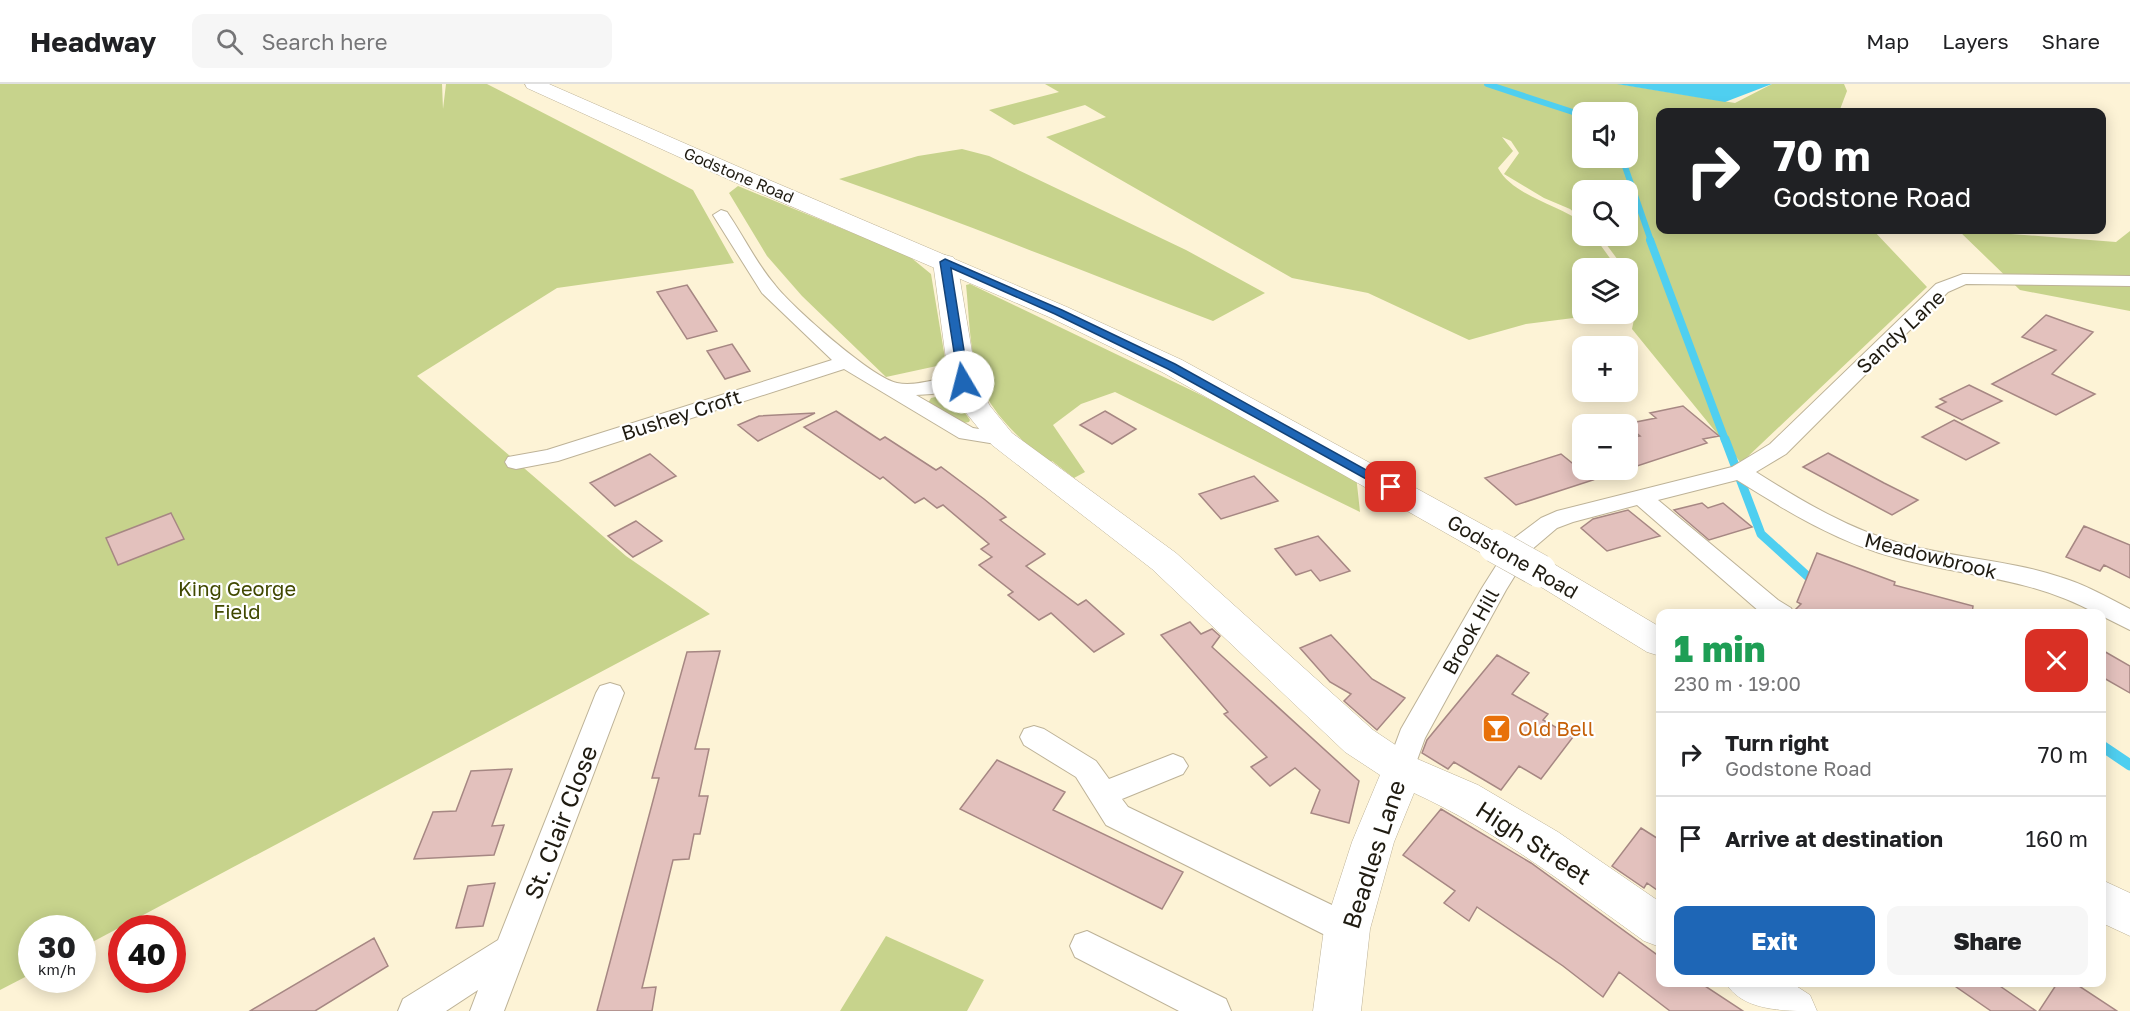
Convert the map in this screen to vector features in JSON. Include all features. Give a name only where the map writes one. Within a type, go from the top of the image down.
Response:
[{"type":"main road","name":"Godstone Road","points":[[534,84],[740,176],[1059,312],[1172,366],[1540,571],[1656,641]]},
{"type":"main road","points":[[945,262],[963,382],[977,409],[1002,439],[1164,561],[1359,741],[1401,769]]},
{"type":"main road","name":"High Street","points":[[1401,769],[1474,803],[1543,845],[1656,924]]},
{"type":"main road","name":"Beadles Lane","points":[[1337,1011],[1347,929],[1373,842],[1398,783],[1401,769]]},
{"type":"main road","points":[[2106,902],[2130,916]]},
{"type":"main road","points":[[1756,987],[1793,1011]]},
{"type":"street","points":[[721,215],[768,289],[846,362],[967,433],[1002,439]]},
{"type":"street","name":"Sandy Lane","points":[[1731,474],[1778,449],[1942,288],[1964,279],[2130,281]]},
{"type":"street","name":"Bushey Croft","points":[[516,462],[550,456],[846,362]]},
{"type":"street","points":[[894,389],[932,388],[963,382]]},
{"type":"street","name":"Brook Hill","points":[[1401,769],[1411,737],[1494,588],[1521,545],[1549,523],[1565,516],[1731,474]]},
{"type":"street","name":"Meadowbrook","points":[[1731,474],[1839,530],[1897,550],[2049,582],[2106,607],[2130,621]]},
{"type":"street","points":[[1641,496],[1774,609]]},
{"type":"street","name":"St. Clair Close","points":[[488,1011],[610,693]]},
{"type":"street","points":[[1034,737],[1086,769],[1117,816],[1347,929]]},
{"type":"street","points":[[1102,794],[1173,766]]},
{"type":"street","points":[[1087,946],[1214,1011]]},
{"type":"street","points":[[415,1011],[510,951]]},
{"type":"green space","name":"King George Field","points":[[0,84],[442,84],[443,109],[446,84],[487,84],[693,190],[734,263],[557,288],[417,376],[626,556],[710,614],[143,915],[108,915],[108,934],[96,940],[96,915],[18,915],[18,981],[0,990]]},
{"type":"green space","points":[[1045,84],[1619,84],[1735,103],[1772,84],[1844,84],[1847,91],[1841,108],[1656,108],[1656,234],[1877,234],[1927,287],[1741,463],[1632,329],[1633,324],[1638,324],[1638,258],[1616,258],[1608,246],[1638,246],[1638,180],[1572,180],[1572,211],[1544,198],[1504,174],[1519,153],[1511,141],[1502,137],[1513,151],[1498,168],[1505,177],[1524,192],[1572,216],[1572,246],[1601,246],[1610,258],[1572,258],[1572,318],[1526,324],[1469,340],[1368,293],[1292,278],[1046,137],[1106,117],[1085,105],[1014,125],[989,110],[1059,92]]},
{"type":"green space","points":[[962,149],[989,156],[1186,250],[1265,293],[1213,321],[839,179],[918,156]]},
{"type":"green space","points":[[738,186],[909,256],[931,274],[946,364],[886,377],[802,296],[767,256],[729,193]]},
{"type":"green space","points":[[2130,231],[2130,311],[2020,290],[1962,234],[2011,234],[2116,242]]},
{"type":"green space","points":[[970,284],[1197,393],[1356,475],[1360,512],[1115,392],[1081,404],[1053,425],[1085,472],[1074,478],[1052,461],[1048,464],[1001,417],[982,386],[971,344],[966,285]]},
{"type":"green space","points":[[940,396],[957,401],[970,420],[969,422],[964,423],[928,403],[931,398]]},
{"type":"green space","points":[[886,936],[984,980],[967,1011],[840,1011]]},
{"type":"water","points":[[1617,84],[1772,84],[1725,102]]},
{"type":"building","points":[[687,285],[717,331],[687,339],[657,292]]},
{"type":"building","points":[[2046,315],[2093,332],[2052,374],[2095,394],[2056,415],[1992,384],[2056,350],[2022,337]]},
{"type":"building","points":[[732,344],[750,371],[725,379],[707,351]]},
{"type":"building","points":[[1969,385],[2002,401],[1962,420],[1936,407],[1946,402],[1940,399]]},
{"type":"building","points":[[1683,406],[1719,436],[1703,439],[1707,443],[1638,466],[1638,436],[1640,436],[1638,422],[1656,418],[1650,413]]},
{"type":"building","points":[[836,411],[880,440],[885,437],[936,470],[941,467],[984,499],[1006,517],[1000,520],[1045,554],[1026,566],[1078,605],[1086,600],[1124,634],[1094,652],[1051,613],[1039,620],[1008,595],[1013,592],[979,565],[992,557],[981,549],[989,544],[943,505],[937,508],[924,498],[915,503],[883,477],[880,479],[804,427]]},
{"type":"building","points":[[1105,411],[1136,429],[1112,444],[1080,425]]},
{"type":"building","points":[[815,413],[758,441],[738,425],[759,416]]},
{"type":"building","points":[[1954,420],[1999,443],[1966,460],[1922,437]]},
{"type":"building","points":[[1828,453],[1918,500],[1892,515],[1803,467]]},
{"type":"building","points":[[650,454],[676,476],[615,506],[590,483]]},
{"type":"building","points":[[1561,454],[1572,463],[1572,480],[1593,480],[1516,505],[1485,478]]},
{"type":"building","points":[[1254,476],[1278,501],[1221,519],[1199,494]]},
{"type":"building","points":[[1702,503],[1708,508],[1723,503],[1752,527],[1709,540],[1674,510]]},
{"type":"building","points":[[1628,510],[1660,536],[1607,551],[1581,528],[1593,519]]},
{"type":"building","points":[[171,513],[184,539],[118,565],[106,538]]},
{"type":"building","points":[[636,521],[662,541],[633,557],[608,536]]},
{"type":"building","points":[[2084,526],[2130,545],[2130,578],[2104,565],[2100,571],[2066,557]]},
{"type":"building","points":[[1318,536],[1350,571],[1320,581],[1311,570],[1296,575],[1275,549]]},
{"type":"building","points":[[1817,553],[1895,582],[1894,585],[1973,606],[1973,609],[1796,609],[1801,604],[1797,602]]},
{"type":"building","points":[[1190,622],[1201,634],[1212,629],[1220,636],[1212,647],[1359,781],[1349,823],[1311,813],[1320,790],[1295,768],[1270,786],[1251,767],[1267,757],[1224,714],[1228,712],[1161,635]]},
{"type":"building","points":[[1331,635],[1372,679],[1405,698],[1377,730],[1344,701],[1351,694],[1330,682],[1300,648]]},
{"type":"building","points":[[720,651],[695,749],[709,749],[699,796],[708,796],[700,834],[694,834],[689,859],[673,860],[642,988],[656,987],[652,1011],[597,1011],[659,778],[652,778],[687,652]]},
{"type":"building","points":[[2106,652],[2130,666],[2130,693],[2106,679]]},
{"type":"building","name":"Old Bell","points":[[1497,655],[1529,673],[1512,694],[1548,714],[1543,720],[1573,737],[1541,779],[1519,766],[1501,790],[1454,762],[1448,769],[1422,753],[1427,740]]},
{"type":"building","points":[[997,760],[1065,792],[1053,810],[1183,872],[1162,909],[960,809]]},
{"type":"building","points":[[512,769],[492,826],[504,825],[494,855],[414,859],[433,812],[456,811],[471,771]]},
{"type":"building","points":[[1441,809],[1531,863],[1656,954],[1656,987],[1707,987],[1743,1011],[1670,1011],[1619,972],[1603,997],[1563,966],[1477,907],[1469,921],[1444,903],[1455,891],[1403,855]]},
{"type":"building","points":[[1641,828],[1656,837],[1656,889],[1647,883],[1644,888],[1612,866]]},
{"type":"building","points":[[495,883],[483,926],[456,928],[468,886]]},
{"type":"building","points":[[374,938],[388,966],[315,1011],[250,1011]]},
{"type":"building","points":[[1956,987],[2001,987],[2036,1011],[1991,1011]]},
{"type":"building","points":[[2055,987],[2081,987],[2117,1011],[2039,1011]]},
{"type":"waterway","points":[[1487,84],[1572,112]]},
{"type":"waterway","points":[[1625,168],[1651,241]]},
{"type":"waterway","points":[[1650,240],[1725,440]]},
{"type":"waterway","points":[[1725,439],[1761,534],[1815,583]]},
{"type":"waterway","points":[[2106,749],[2130,765]]},
{"type":"place","name":"Old Bell","points":[[1497,728]]},
{"type":"route","points":[[963,382],[945,262],[1059,312],[1172,366],[1391,487]]}]
